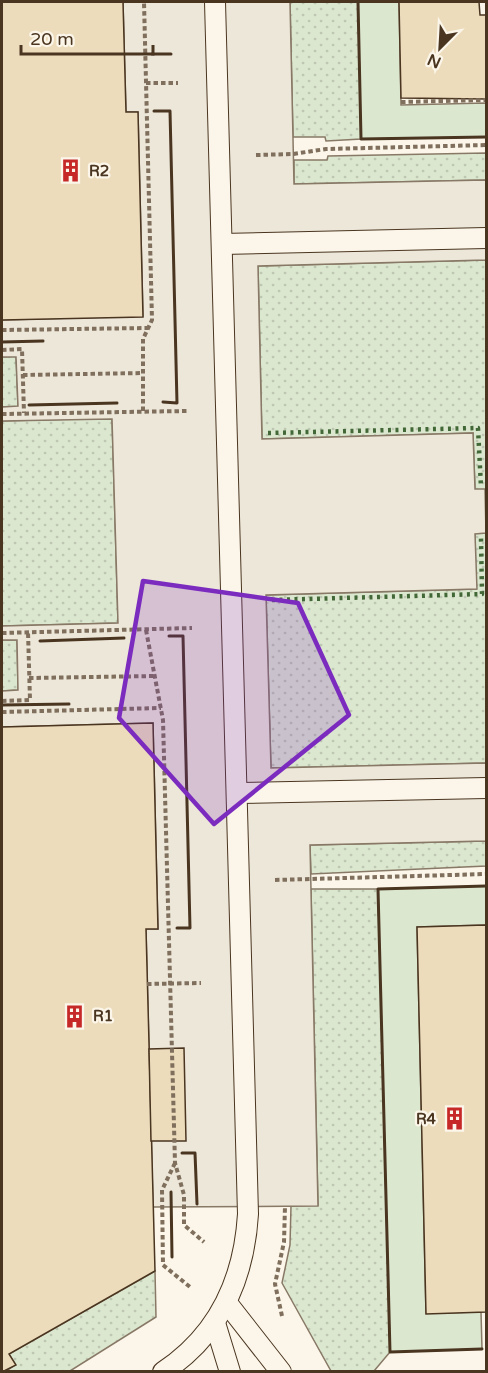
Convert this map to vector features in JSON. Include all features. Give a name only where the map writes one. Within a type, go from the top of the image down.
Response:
[{"type":"lane","points":[[163,1371],[184,1357],[215,1323],[227,1303],[243,1257],[248,1206],[215,2]]},
{"type":"lane","points":[[222,244],[486,238]]},
{"type":"lane","points":[[238,793],[486,788]]},
{"type":"lane","points":[[227,1303],[281,1371]]},
{"type":"lane","points":[[215,1323],[230,1371]]},
{"type":"path","points":[[143,411],[142,339],[152,320],[144,2]]},
{"type":"path","points":[[146,83],[178,83]]},
{"type":"path","points":[[401,102],[486,100]]},
{"type":"path","points":[[256,155],[293,154],[326,149],[486,145]]},
{"type":"path","points":[[2,330],[148,328]]},
{"type":"path","points":[[2,350],[22,349],[24,413]]},
{"type":"path","points":[[23,375],[143,373]]},
{"type":"path","points":[[2,414],[187,411]]},
{"type":"path","points":[[2,633],[192,628]]},
{"type":"path","points":[[146,630],[161,708],[175,1163],[184,1195],[184,1225],[204,1242]]},
{"type":"path","points":[[2,701],[30,700],[28,632]]},
{"type":"path","points":[[29,678],[155,676]]},
{"type":"path","points":[[2,712],[161,708]]},
{"type":"path","points":[[275,880],[486,874]]},
{"type":"path","points":[[147,984],[201,983]]},
{"type":"path","points":[[175,1163],[162,1190],[163,1265],[190,1287]]},
{"type":"path","points":[[284,1321],[277,1302],[275,1284],[284,1242],[285,1206]]},
{"type":"highlighted area","points":[[143,581],[298,603],[349,715],[214,824],[119,718]]},
{"type":"green space","points":[[290,2],[358,2],[361,139],[326,141],[325,137],[293,137]]},
{"type":"green space","points":[[358,2],[399,2],[401,105],[486,103],[486,137],[361,139]]},
{"type":"green space","points":[[486,153],[486,180],[294,184],[294,160],[327,160],[328,156]]},
{"type":"green space","points":[[486,260],[486,526],[485,490],[475,490],[473,433],[262,439],[258,266]]},
{"type":"green space","points":[[16,356],[18,407],[2,407],[2,357]]},
{"type":"green space","points":[[112,418],[118,623],[2,626],[2,421]]},
{"type":"green space","points":[[475,533],[486,533],[486,763],[271,768],[266,595],[476,589]]},
{"type":"green space","points":[[2,640],[17,640],[18,690],[2,691]]},
{"type":"green space","points":[[486,841],[486,866],[311,874],[310,845]]},
{"type":"green space","points":[[486,886],[486,925],[417,927],[426,1313],[481,1312],[482,1349],[390,1352],[378,889]]},
{"type":"green space","points":[[311,889],[378,889],[390,1352],[374,1371],[331,1371],[282,1283],[290,1245],[291,1206],[318,1205]]},
{"type":"green space","points":[[155,1271],[156,1317],[70,1371],[5,1372],[15,1365],[9,1354]]},
{"type":"shaded area","points":[[123,2],[290,2],[294,184],[486,180],[486,260],[258,266],[262,439],[473,433],[475,489],[485,489],[486,533],[475,534],[477,589],[266,595],[271,768],[486,763],[486,841],[310,845],[318,1206],[153,1207],[146,929],[158,929],[153,723],[2,727],[2,691],[18,690],[17,640],[2,640],[2,626],[118,623],[112,419],[2,421],[2,407],[18,406],[16,357],[2,357],[2,320],[143,316],[138,112],[126,112]]},
{"type":"building","name":"R2","points":[[2,2],[123,2],[126,112],[138,112],[143,317],[2,320]]},
{"type":"building","points":[[399,2],[479,2],[480,15],[486,15],[486,99],[401,98]]},
{"type":"building","name":"R1","points":[[153,723],[158,929],[146,929],[155,1271],[9,1354],[16,1365],[2,1372],[2,727]]},
{"type":"building","name":"R4","points":[[486,925],[486,1312],[426,1314],[417,927]]},
{"type":"building","points":[[184,1048],[186,1141],[151,1141],[149,1049]]},
{"type":"hedge","points":[[268,433],[478,428],[481,487]]},
{"type":"hedge","points":[[272,600],[482,594],[481,538]]},
{"type":"wall","points":[[358,2],[361,139],[486,137]]},
{"type":"wall","points":[[152,54],[171,54]]},
{"type":"wall","points":[[154,111],[170,111],[177,403],[163,402]]},
{"type":"wall","points":[[2,342],[43,341]]},
{"type":"wall","points":[[29,405],[117,403]]},
{"type":"wall","points":[[169,636],[183,636],[190,928],[177,928]]},
{"type":"wall","points":[[40,641],[124,638]]},
{"type":"wall","points":[[2,705],[69,704]]},
{"type":"wall","points":[[482,1349],[390,1352],[378,889],[486,886]]},
{"type":"wall","points":[[182,1153],[195,1153],[197,1204]]},
{"type":"wall","points":[[171,1192],[172,1257]]},
{"type":"place","name":"R2","points":[[71,171]]},
{"type":"place","name":"R1","points":[[75,1016]]},
{"type":"place","name":"R4","points":[[454,1119]]}]
